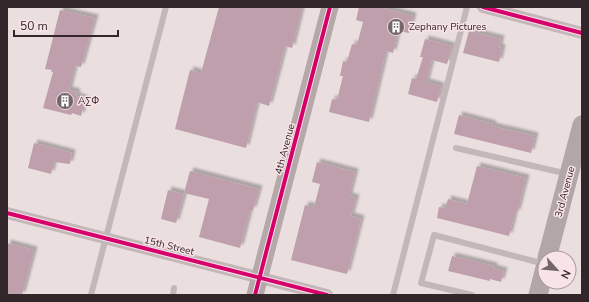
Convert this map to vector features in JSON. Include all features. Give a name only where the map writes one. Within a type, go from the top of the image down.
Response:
[{"type":"main road","name":"3rd Avenue","points":[[550,250],[582,125]]},
{"type":"street","name":"4th Avenue","points":[[255,295],[330,7]]},
{"type":"street","points":[[482,7],[582,33]]},
{"type":"street","name":"15th Street","points":[[7,213],[327,295]]},
{"type":"lane","points":[[91,295],[166,7]]},
{"type":"lane","points":[[393,295],[467,7]]},
{"type":"lane","points":[[456,148],[569,175]]},
{"type":"lane","points":[[472,295],[421,283],[434,235],[537,262]]},
{"type":"building","points":[[219,7],[302,7],[292,48],[285,46],[269,106],[257,102],[246,148],[175,129],[190,70],[201,73]]},
{"type":"building","points":[[359,7],[378,7],[413,16],[409,33],[398,31],[393,53],[386,51],[369,122],[329,112],[332,99],[337,100],[343,76],[340,76],[343,61],[347,62],[352,44],[357,45],[363,22],[356,20]]},
{"type":"building","points":[[60,10],[95,18],[81,67],[75,66],[69,90],[77,92],[76,96],[85,99],[81,116],[43,108],[53,72],[51,72],[52,70],[45,69]]},
{"type":"building","points":[[469,31],[501,39],[499,47],[502,48],[499,62],[463,53]]},
{"type":"building","points":[[425,39],[452,46],[447,64],[432,60],[426,82],[441,86],[437,102],[408,94],[412,78],[416,79],[423,57],[420,57]]},
{"type":"building","points":[[459,115],[493,124],[492,126],[535,136],[531,153],[454,134]]},
{"type":"building","points":[[34,143],[72,153],[70,164],[54,162],[51,174],[28,168]]},
{"type":"building","points":[[317,162],[355,172],[349,196],[356,198],[351,216],[361,219],[347,274],[291,260],[305,205],[314,207],[320,184],[312,182]]},
{"type":"building","points":[[477,166],[526,178],[517,213],[515,212],[509,236],[437,218],[439,207],[445,208],[448,199],[467,204]]},
{"type":"building","points":[[190,171],[259,189],[253,210],[250,210],[240,248],[199,237],[209,199],[184,193]]},
{"type":"building","points":[[168,190],[184,194],[176,223],[161,219]]},
{"type":"building","points":[[7,243],[34,250],[22,295],[7,295]]},
{"type":"building","points":[[452,256],[494,266],[493,268],[504,271],[501,282],[490,279],[490,281],[448,271]]},
{"type":"cycle path","points":[[255,295],[330,7]]},
{"type":"cycle path","points":[[483,7],[582,33]]},
{"type":"cycle path","points":[[7,213],[327,295]]},
{"type":"place","name":"Zephany Pictures","points":[[396,27]]},
{"type":"place","name":"AΣΦ","points":[[65,101]]}]
